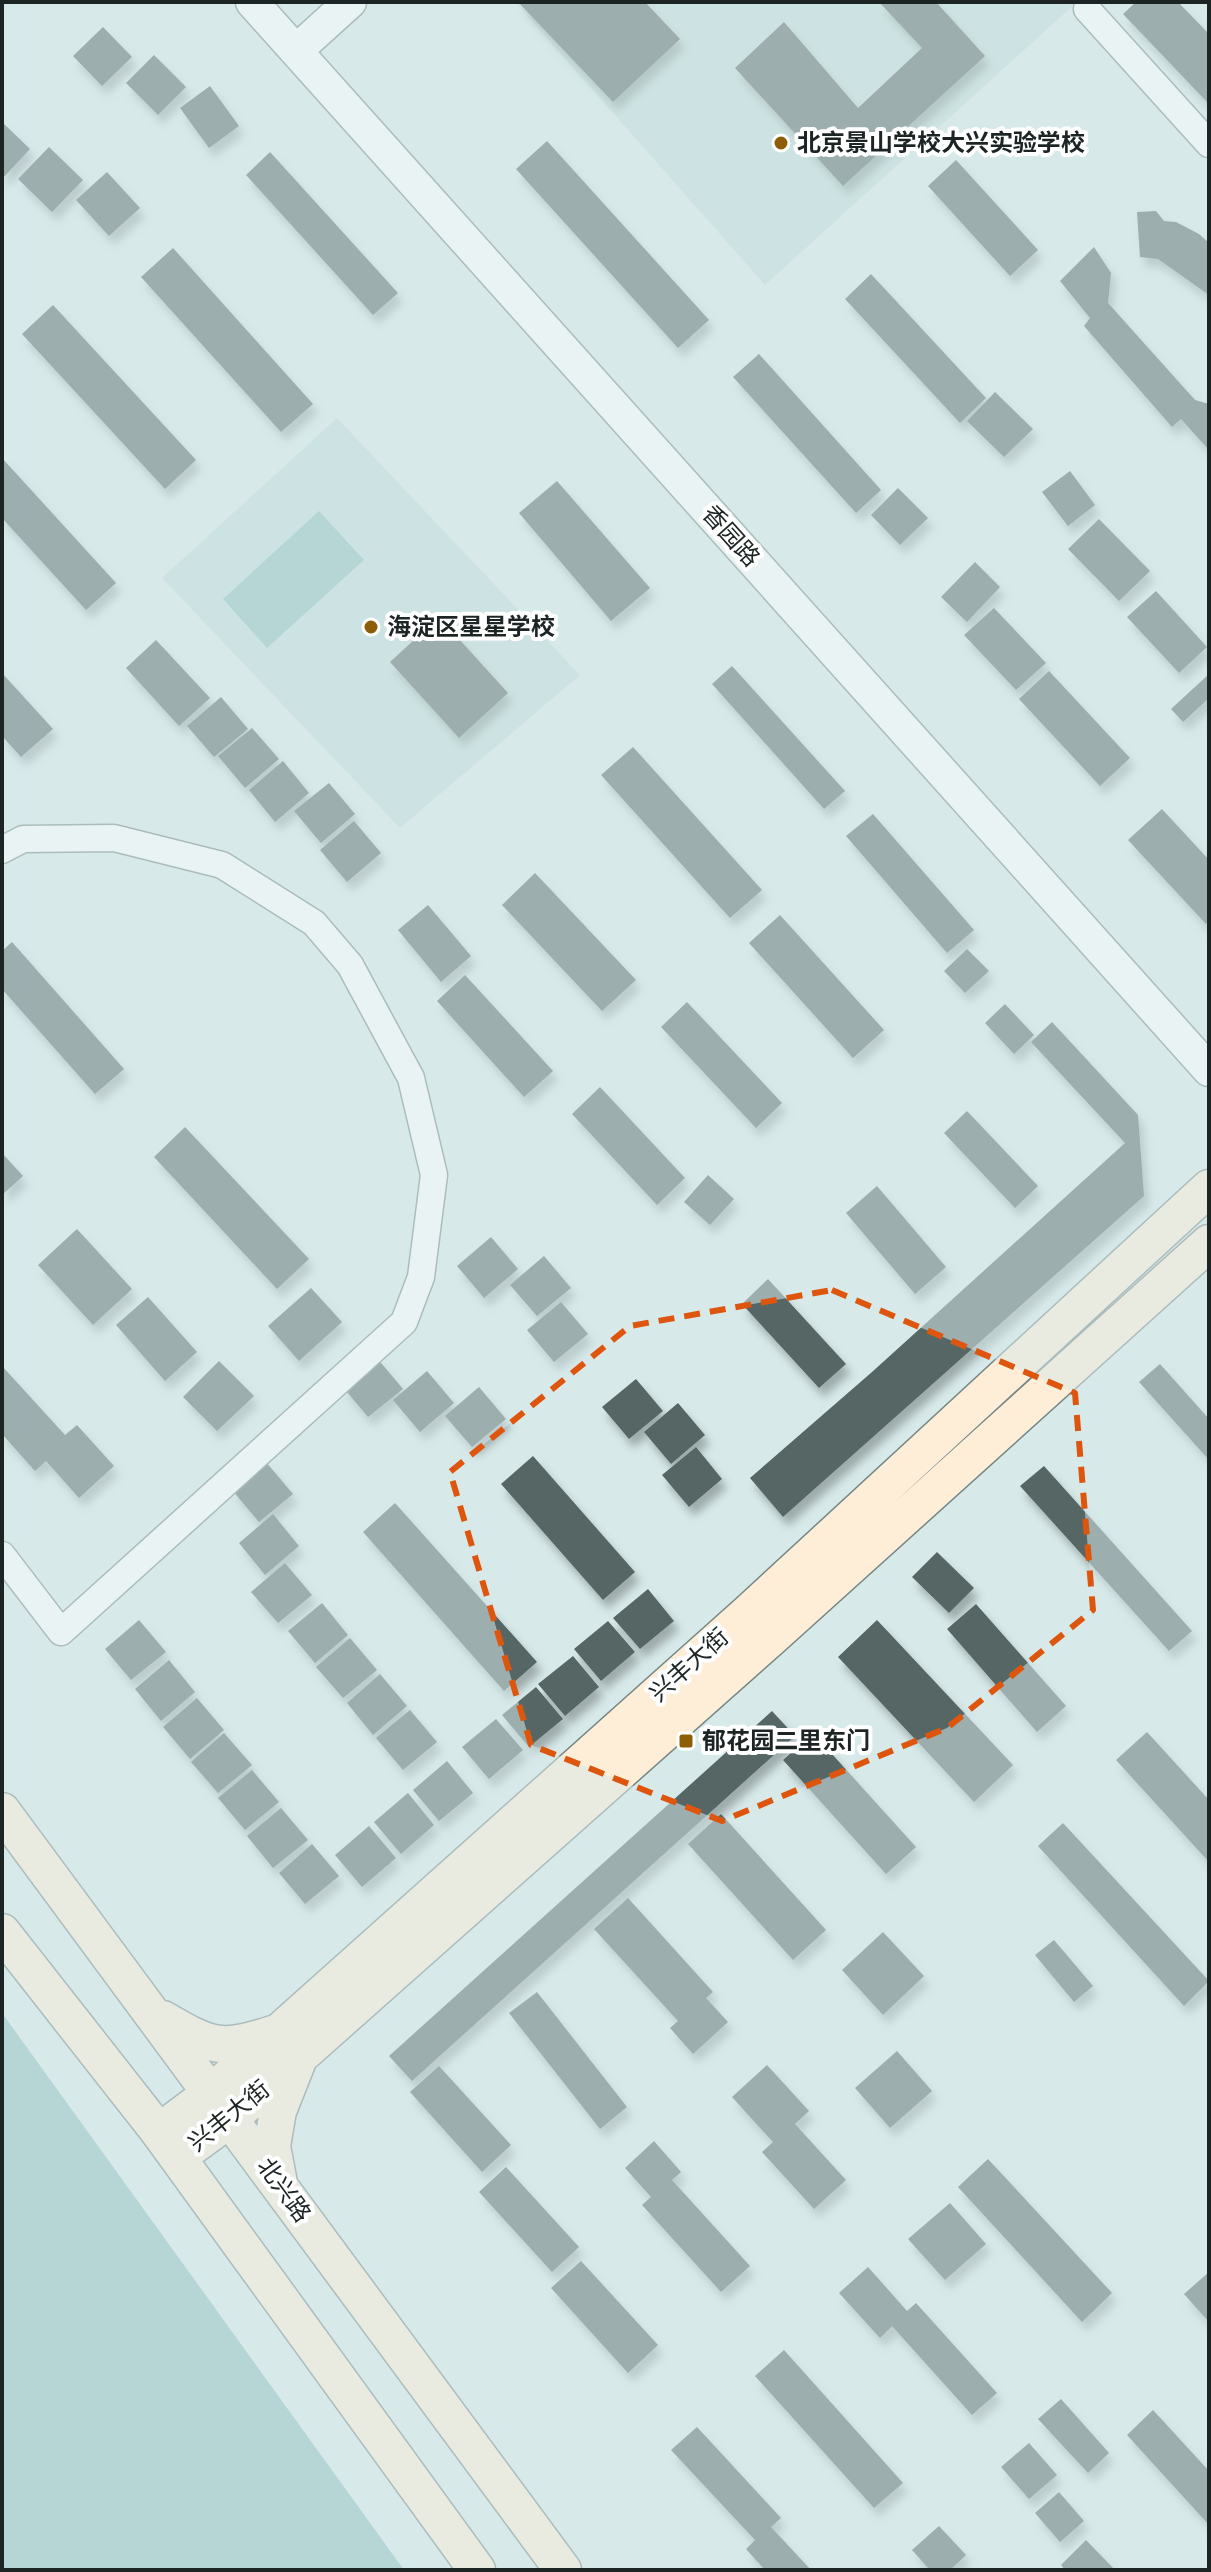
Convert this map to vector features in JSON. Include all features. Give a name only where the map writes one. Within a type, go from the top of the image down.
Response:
[{"type":"main road","name":"兴丰大街","points":[[169,2145],[222,2105],[290,2044],[748,1613],[1209,1188]]},
{"type":"main road","name":"兴丰大街","points":[[290,2044],[771,1638],[1209,1243]]},
{"type":"main road","name":"北兴路","points":[[2,1811],[563,2570]]},
{"type":"main road","points":[[2,1932],[169,2145],[477,2570]]},
{"type":"main road","points":[[153,2014],[195,2038],[222,2046],[247,2042],[290,2044],[272,2146],[280,2184]]},
{"type":"street","name":"香园路","points":[[252,2],[1209,1070]]},
{"type":"street","points":[[297,50],[350,2]]},
{"type":"street","points":[[1087,9],[1209,144]]},
{"type":"street","points":[[2,850],[23,839],[114,838],[222,865],[314,923],[350,965],[411,1078],[434,1175],[421,1277],[404,1322],[61,1632],[2,1555]]},
{"type":"highlighted area","points":[[832,1290],[1075,1393],[1093,1610],[947,1728],[722,1821],[531,1745],[450,1472],[630,1326]]},
{"type":"shaded area","name":"北京景山学校大兴实验学校","points":[[515,2],[1077,2],[765,285]]},
{"type":"shaded area","name":"海淀区星星学校","points":[[337,418],[580,675],[400,828],[162,578]]},
{"type":"shaded area","points":[[319,511],[364,560],[267,648],[223,599]]},
{"type":"shaded area","points":[[2,2013],[404,2570],[2,2570]]},
{"type":"building","points":[[518,2],[645,2],[680,39],[613,102]]},
{"type":"building","points":[[879,2],[936,2],[985,56],[843,186],[735,68],[784,22],[858,108],[922,48]]},
{"type":"building","points":[[1136,2],[1178,2],[1209,34],[1209,104],[1123,14]]},
{"type":"building","points":[[103,27],[132,57],[102,86],[73,56]]},
{"type":"building","points":[[154,55],[186,87],[158,115],[126,83]]},
{"type":"building","points":[[210,86],[239,126],[209,148],[180,108]]},
{"type":"building","points":[[2,122],[30,149],[2,179]]},
{"type":"building","points":[[547,141],[709,320],[678,348],[516,169]]},
{"type":"building","points":[[49,147],[83,180],[52,212],[18,179]]},
{"type":"building","points":[[270,152],[398,293],[373,315],[246,175]]},
{"type":"building","points":[[956,160],[1038,250],[1010,276],[928,186]]},
{"type":"building","points":[[107,172],[140,208],[109,236],[76,200]]},
{"type":"building","points":[[1156,211],[1164,221],[1176,222],[1209,243],[1209,295],[1158,259],[1140,257],[1137,212]]},
{"type":"building","points":[[1094,247],[1111,273],[1108,303],[1195,400],[1209,404],[1209,450],[1181,419],[1172,427],[1084,326],[1090,318],[1060,281]]},
{"type":"building","points":[[173,248],[313,404],[281,432],[141,277]]},
{"type":"building","points":[[871,274],[986,398],[960,423],[845,299]]},
{"type":"building","points":[[53,305],[196,460],[165,489],[22,334]]},
{"type":"building","points":[[759,354],[881,490],[856,513],[733,377]]},
{"type":"building","points":[[995,392],[1033,429],[1004,457],[967,421]]},
{"type":"building","points":[[2,458],[116,583],[86,610],[2,518]]},
{"type":"building","points":[[1070,471],[1095,505],[1068,526],[1042,492]]},
{"type":"building","points":[[557,481],[650,588],[611,621],[519,513]]},
{"type":"building","points":[[898,488],[928,518],[900,545],[871,515]]},
{"type":"building","points":[[1099,519],[1150,571],[1119,601],[1068,549]]},
{"type":"building","points":[[975,562],[1000,587],[967,622],[941,597]]},
{"type":"building","points":[[1156,591],[1207,647],[1179,673],[1127,617]]},
{"type":"building","points":[[994,608],[1046,663],[1016,690],[964,635]]},
{"type":"building","points":[[439,617],[508,693],[459,738],[390,662]]},
{"type":"building","points":[[156,640],[210,698],[179,726],[126,668]]},
{"type":"building","points":[[732,666],[845,791],[824,809],[712,684]]},
{"type":"building","points":[[1049,671],[1130,758],[1100,786],[1019,699]]},
{"type":"building","points":[[2,673],[53,729],[21,757],[2,736]]},
{"type":"building","points":[[1209,674],[1209,698],[1183,722],[1171,709]]},
{"type":"building","points":[[221,697],[248,729],[214,757],[187,726]]},
{"type":"building","points":[[252,728],[279,759],[245,788],[218,756]]},
{"type":"building","points":[[633,747],[762,890],[730,918],[601,775]]},
{"type":"building","points":[[283,761],[309,793],[275,822],[249,790]]},
{"type":"building","points":[[329,783],[355,814],[321,843],[294,811]]},
{"type":"building","points":[[1162,809],[1209,860],[1209,921],[1206,924],[1128,840]]},
{"type":"building","points":[[873,814],[974,930],[947,953],[846,836]]},
{"type":"building","points":[[354,821],[381,853],[347,882],[320,850]]},
{"type":"building","points":[[535,873],[636,980],[602,1011],[502,905]]},
{"type":"building","points":[[428,905],[471,956],[441,982],[398,930]]},
{"type":"building","points":[[780,915],[884,1030],[853,1058],[749,943]]},
{"type":"building","points":[[12,942],[124,1069],[95,1094],[2,989],[2,951]]},
{"type":"building","points":[[967,949],[989,971],[965,993],[944,971]]},
{"type":"building","points":[[465,975],[553,1071],[524,1097],[437,1001]]},
{"type":"building","points":[[687,1002],[782,1103],[756,1128],[661,1027]]},
{"type":"building","points":[[1005,1004],[1034,1035],[1014,1054],[985,1023]]},
{"type":"building","points":[[1052,1022],[1138,1115],[1144,1196],[783,1517],[750,1478],[1125,1143],[1031,1042]]},
{"type":"building","points":[[600,1087],[685,1178],[657,1205],[572,1114]]},
{"type":"building","points":[[967,1111],[1038,1186],[1015,1208],[944,1133]]},
{"type":"building","points":[[185,1127],[309,1259],[277,1289],[154,1157]]},
{"type":"building","points":[[2,1153],[23,1176],[2,1195]]},
{"type":"building","points":[[708,1175],[734,1199],[710,1225],[684,1202]]},
{"type":"building","points":[[877,1186],[946,1267],[915,1294],[846,1213]]},
{"type":"building","points":[[77,1229],[132,1289],[93,1325],[38,1265]]},
{"type":"building","points":[[491,1237],[518,1269],[484,1298],[457,1266]]},
{"type":"building","points":[[544,1256],[571,1288],[537,1316],[510,1285]]},
{"type":"building","points":[[768,1279],[846,1364],[819,1388],[742,1304]]},
{"type":"building","points":[[311,1288],[342,1322],[299,1361],[268,1326]]},
{"type":"building","points":[[148,1297],[197,1352],[165,1381],[116,1325]]},
{"type":"building","points":[[561,1302],[588,1334],[554,1362],[527,1330]]},
{"type":"building","points":[[376,1357],[403,1389],[368,1417],[342,1386]]},
{"type":"building","points":[[219,1361],[254,1396],[217,1431],[183,1397]]},
{"type":"building","points":[[1160,1364],[1209,1419],[1209,1460],[1139,1382]]},
{"type":"building","points":[[2,1366],[65,1435],[77,1425],[114,1466],[79,1498],[46,1461],[35,1471],[2,1434]]},
{"type":"building","points":[[427,1371],[454,1403],[420,1432],[393,1400]]},
{"type":"building","points":[[636,1379],[663,1411],[629,1439],[602,1407]]},
{"type":"building","points":[[479,1387],[506,1419],[472,1447],[445,1416]]},
{"type":"building","points":[[678,1403],[705,1435],[671,1464],[644,1432]]},
{"type":"building","points":[[696,1447],[722,1479],[689,1507],[662,1475]]},
{"type":"building","points":[[533,1456],[635,1572],[603,1600],[501,1484]]},
{"type":"building","points":[[266,1462],[293,1494],[259,1522],[232,1490]]},
{"type":"building","points":[[1044,1466],[1192,1631],[1169,1651],[1020,1486]]},
{"type":"building","points":[[395,1503],[537,1662],[504,1691],[363,1532]]},
{"type":"building","points":[[273,1514],[299,1546],[265,1575],[239,1543]]},
{"type":"building","points":[[937,1552],[974,1588],[949,1613],[912,1577]]},
{"type":"building","points":[[285,1563],[312,1595],[278,1623],[251,1592]]},
{"type":"building","points":[[648,1589],[674,1621],[640,1649],[613,1618]]},
{"type":"building","points":[[322,1603],[348,1635],[315,1663],[288,1631]]},
{"type":"building","points":[[976,1604],[1066,1706],[1037,1732],[947,1629]]},
{"type":"building","points":[[139,1620],[166,1652],[131,1680],[105,1649]]},
{"type":"building","points":[[877,1620],[1013,1765],[974,1802],[838,1657]]},
{"type":"building","points":[[608,1621],[635,1652],[601,1681],[574,1649]]},
{"type":"building","points":[[350,1638],[377,1670],[343,1698],[316,1667]]},
{"type":"building","points":[[573,1656],[599,1687],[565,1716],[538,1684]]},
{"type":"building","points":[[169,1660],[195,1692],[161,1721],[135,1689]]},
{"type":"building","points":[[380,1674],[407,1706],[373,1735],[347,1703]]},
{"type":"building","points":[[536,1687],[563,1719],[529,1747],[502,1715]]},
{"type":"building","points":[[197,1698],[224,1730],[190,1759],[163,1727]]},
{"type":"building","points":[[410,1710],[437,1742],[403,1770],[376,1738]]},
{"type":"building","points":[[772,1711],[795,1736],[412,2081],[389,2056]]},
{"type":"building","points":[[496,1719],[523,1750],[489,1779],[462,1747]]},
{"type":"building","points":[[1147,1732],[1209,1800],[1209,1862],[1116,1760]]},
{"type":"building","points":[[224,1733],[252,1765],[218,1793],[191,1762]]},
{"type":"building","points":[[813,1733],[916,1847],[886,1874],[783,1760]]},
{"type":"building","points":[[447,1761],[473,1793],[439,1821],[413,1790]]},
{"type":"building","points":[[252,1770],[279,1802],[245,1830],[218,1798]]},
{"type":"building","points":[[408,1793],[434,1825],[401,1854],[374,1822]]},
{"type":"building","points":[[281,1808],[308,1840],[273,1868],[247,1836]]},
{"type":"building","points":[[721,1814],[826,1930],[793,1960],[688,1844]]},
{"type":"building","points":[[1063,1823],[1209,1981],[1184,2006],[1038,1846]]},
{"type":"building","points":[[369,1826],[396,1858],[362,1887],[335,1855]]},
{"type":"building","points":[[312,1844],[339,1876],[305,1904],[279,1873]]},
{"type":"building","points":[[628,1898],[713,1992],[706,1998],[728,2022],[693,2054],[670,2028],[678,2021],[594,1929]]},
{"type":"building","points":[[883,1932],[924,1976],[883,2015],[842,1970]]},
{"type":"building","points":[[1054,1940],[1093,1986],[1074,2002],[1035,1955]]},
{"type":"building","points":[[537,1992],[627,2107],[600,2129],[509,2013]]},
{"type":"building","points":[[897,2051],[932,2091],[890,2128],[855,2088]]},
{"type":"building","points":[[767,2065],[809,2111],[795,2124],[846,2180],[814,2209],[762,2152],[773,2142],[732,2097]]},
{"type":"building","points":[[439,2066],[511,2145],[482,2172],[410,2092]]},
{"type":"building","points":[[654,2141],[681,2172],[672,2180],[750,2266],[721,2292],[642,2205],[651,2197],[625,2168]]},
{"type":"building","points":[[988,2159],[1112,2293],[1082,2322],[958,2187]]},
{"type":"building","points":[[506,2167],[579,2247],[552,2272],[479,2192]]},
{"type":"building","points":[[950,2203],[986,2244],[945,2280],[908,2239]]},
{"type":"building","points":[[581,2261],[658,2345],[628,2373],[551,2288]]},
{"type":"building","points":[[868,2267],[907,2311],[916,2303],[997,2393],[972,2415],[892,2326],[880,2338],[839,2293]]},
{"type":"building","points":[[1209,2272],[1209,2322],[1184,2294]]},
{"type":"building","points":[[784,2350],[903,2483],[874,2508],[755,2376]]},
{"type":"building","points":[[1061,2399],[1109,2453],[1088,2473],[1038,2419]]},
{"type":"building","points":[[1153,2410],[1209,2471],[1209,2525],[1127,2435]]},
{"type":"building","points":[[697,2427],[781,2518],[771,2527],[811,2570],[765,2570],[746,2549],[755,2540],[671,2450]]},
{"type":"building","points":[[1029,2443],[1057,2475],[1029,2499],[1001,2467]]},
{"type":"building","points":[[1059,2492],[1084,2521],[1060,2542],[1035,2513]]},
{"type":"building","points":[[939,2526],[966,2555],[950,2570],[930,2570],[912,2550]]},
{"type":"building","points":[[1086,2540],[1115,2570],[1065,2570],[1061,2565]]},
{"type":"place","name":"北京景山学校大兴实验学校","points":[[781,143]]},
{"type":"place","name":"海淀区星星学校","points":[[371,627]]},
{"type":"place","name":"郁花园二里东门","points":[[686,1741]]}]
